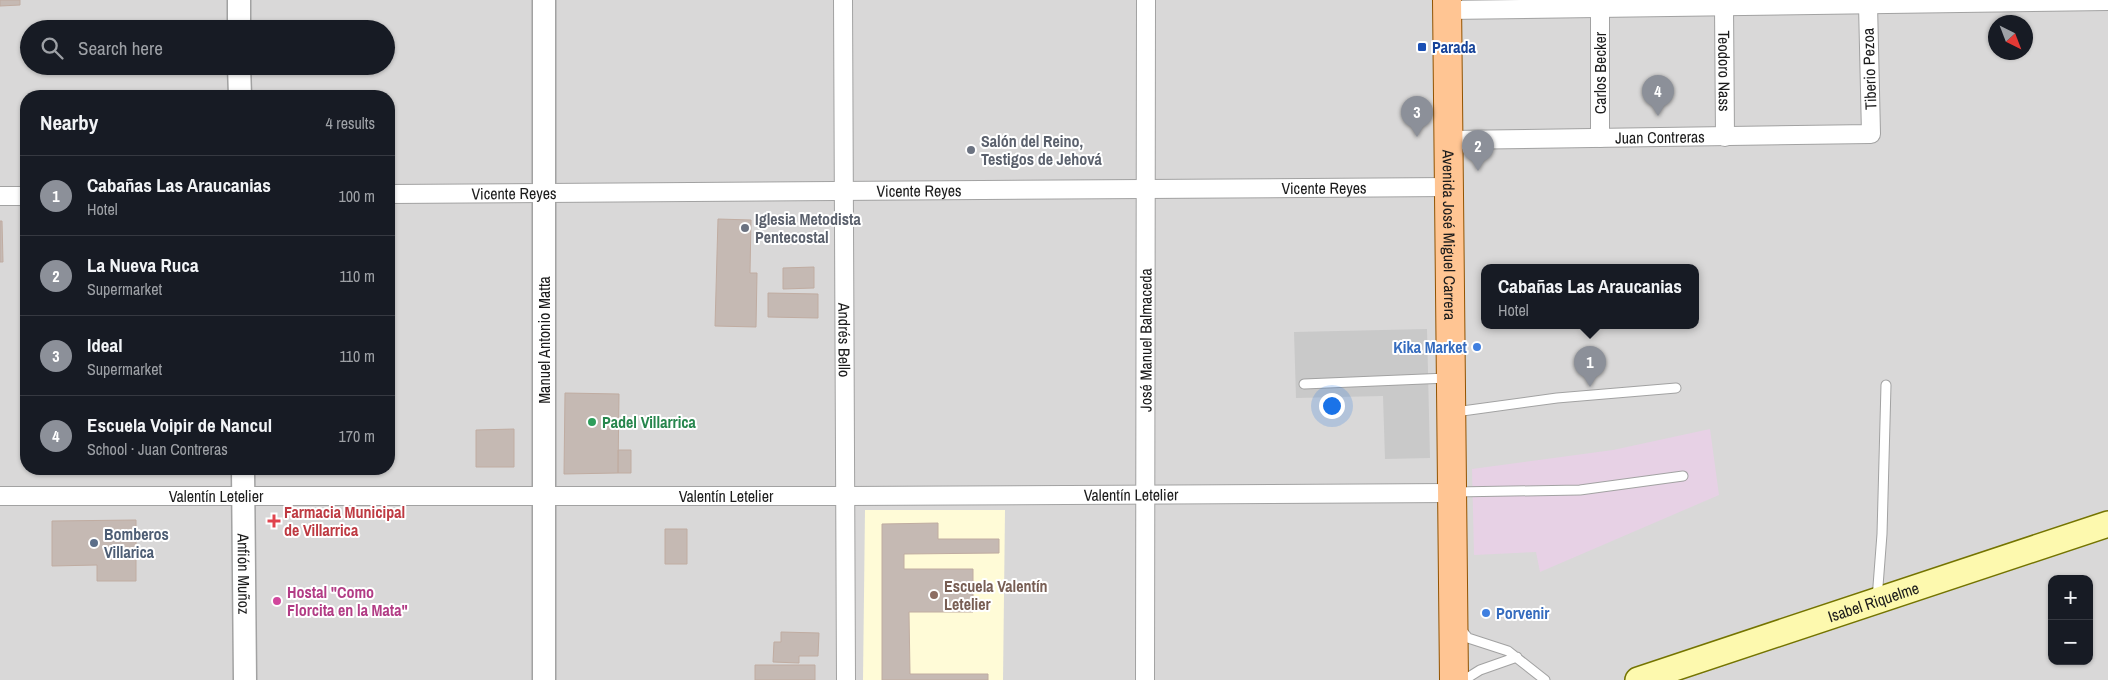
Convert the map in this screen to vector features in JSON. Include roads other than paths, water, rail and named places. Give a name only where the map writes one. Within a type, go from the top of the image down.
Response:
[{"type":"main road","name":"Avenida José Miguel Carrera","points":[[1447,5],[1454,680]]},
{"type":"main road","name":"Isabel Riquelme","points":[[1638,680],[2108,524]]},
{"type":"street","points":[[239,0],[239,20]]},
{"type":"street","name":"Manuel Antonio Matta","points":[[544,0],[544,680]]},
{"type":"street","name":"Andrés Bello","points":[[843,0],[846,680]]},
{"type":"street","name":"José Manuel Balmaceda","points":[[1145,680],[1146,0]]},
{"type":"street","points":[[1447,5],[1600,8],[1679,3],[1724,6],[2108,1]]},
{"type":"street","name":"Tiberio Pezoa","points":[[1868,4],[1871,134]]},
{"type":"street","name":"Teodoro Nass","points":[[1724,6],[1725,136]]},
{"type":"street","name":"Carlos Becker","points":[[1600,8],[1600,138]]},
{"type":"street","points":[[239,75],[240,90]]},
{"type":"street","name":"Juan Contreras","points":[[1449,140],[1871,134]]},
{"type":"street","name":"Vicente Reyes","points":[[395,194],[1449,187]]},
{"type":"street","points":[[0,196],[20,196]]},
{"type":"street","name":"Anfión Muñoz","points":[[243,475],[246,680]]},
{"type":"street","name":"Valentín Letelier","points":[[0,496],[845,496],[1452,492]]},
{"type":"lane","points":[[1304,384],[1451,378]]},
{"type":"lane","points":[[1876,601],[1882,534],[1886,385]]},
{"type":"lane","points":[[1451,412],[1557,398],[1676,388]]},
{"type":"lane","points":[[1452,492],[1580,490],[1683,476]]},
{"type":"lane","points":[[1453,619],[1468,638],[1499,647],[1517,657],[1545,680]]},
{"type":"lane","points":[[1464,680],[1480,670],[1517,657]]},
{"type":"place","name":"Parada","points":[[1422,47]]},
{"type":"place","name":"Escuela Voipir de Nancul","points":[[1658,116]]},
{"type":"place","name":"Ideal","points":[[1417,137]]},
{"type":"place","name":"Salón del Reino, Testigos de Jehová","points":[[971,150]]},
{"type":"place","name":"La Nueva Ruca","points":[[1478,171]]},
{"type":"place","name":"Iglesia Metodista Pentecostal","points":[[745,228]]},
{"type":"place","name":"Kika Market","points":[[1477,347]]},
{"type":"place","name":"Cabañas Las Araucanias","points":[[1590,387]]},
{"type":"place","name":"Padel Villarrica","points":[[592,422]]},
{"type":"place","name":"Farmacia Municipal de Villarrica","points":[[274,521]]},
{"type":"place","name":"Bomberos Villarica","points":[[94,543]]},
{"type":"place","name":"Escuela Valentín Letelier","points":[[934,595]]},
{"type":"place","name":"Hostal \"Como Florcita en la Mata\"","points":[[277,601]]},
{"type":"place","name":"Porvenir","points":[[1486,613]]}]
